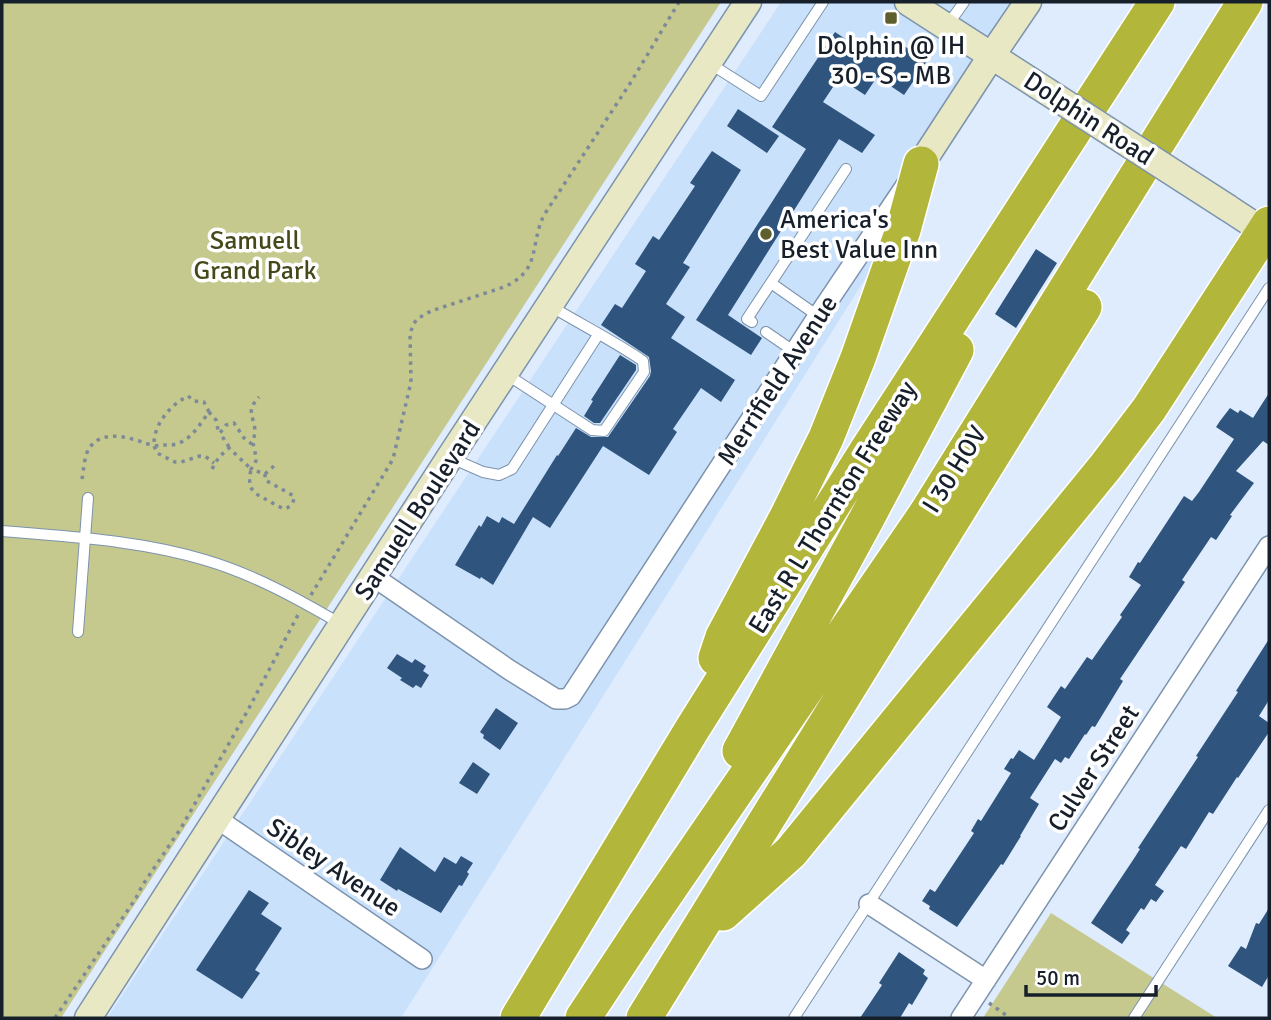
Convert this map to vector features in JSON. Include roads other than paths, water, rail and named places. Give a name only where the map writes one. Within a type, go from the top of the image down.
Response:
[{"type":"highway","name":"East R L Thornton Freeway","points":[[518,1018],[691,731],[859,464],[1157,2]]},
{"type":"highway","name":"I 30 HOV","points":[[583,1018],[926,514],[1245,2]]},
{"type":"highway","points":[[644,1018],[1269,5]]},
{"type":"highway","points":[[645,924],[867,518],[1070,134]]},
{"type":"highway","points":[[691,731],[723,636],[787,517],[831,427],[903,230],[921,164]]},
{"type":"highway","points":[[694,939],[791,852],[1106,466],[1149,409],[1268,230]]},
{"type":"highway","points":[[645,924],[798,710],[1027,400]]},
{"type":"highway","name":"I 30 HOV","points":[[592,1018],[645,924]]},
{"type":"main road","name":"Samuell Boulevard","points":[[88,1018],[748,2]]},
{"type":"main road","name":"Dolphin Road","points":[[908,2],[1228,208],[1268,230]]},
{"type":"main road","name":"Merrifield Avenue","points":[[921,164],[1023,4]]},
{"type":"street","name":"Merrifield Avenue","points":[[374,577],[556,699],[565,699],[575,691],[818,316],[921,164]]},
{"type":"street","name":"Culver Street","points":[[961,1018],[1269,546]]},
{"type":"street","name":"Sibley Avenue","points":[[216,818],[422,959]]},
{"type":"street","points":[[869,904],[981,987]]},
{"type":"lane","points":[[708,62],[761,96],[823,2]]},
{"type":"lane","points":[[947,27],[964,2]]},
{"type":"lane","points":[[752,322],[747,319],[846,169]]},
{"type":"lane","points":[[771,283],[818,316]]},
{"type":"lane","points":[[794,1018],[1269,288]]},
{"type":"lane","points":[[505,373],[592,430],[604,431],[644,372],[643,361],[614,341],[598,335],[549,306]]},
{"type":"lane","points":[[765,332],[795,352]]},
{"type":"lane","points":[[450,457],[483,472],[499,475],[512,469],[598,335]]},
{"type":"lane","points":[[78,632],[88,498]]},
{"type":"lane","points":[[2,531],[138,545],[204,560],[240,572],[306,603],[342,625]]},
{"type":"lane","points":[[1134,1018],[1269,810]]},
{"type":"place","name":"Dolphin @ IH 30 - S - MB","points":[[891,18]]},
{"type":"place","name":"America's Best Value Inn","points":[[766,234]]},
{"type":"park label","name":"Samuell Grand Park","points":[[255,255]]}]
